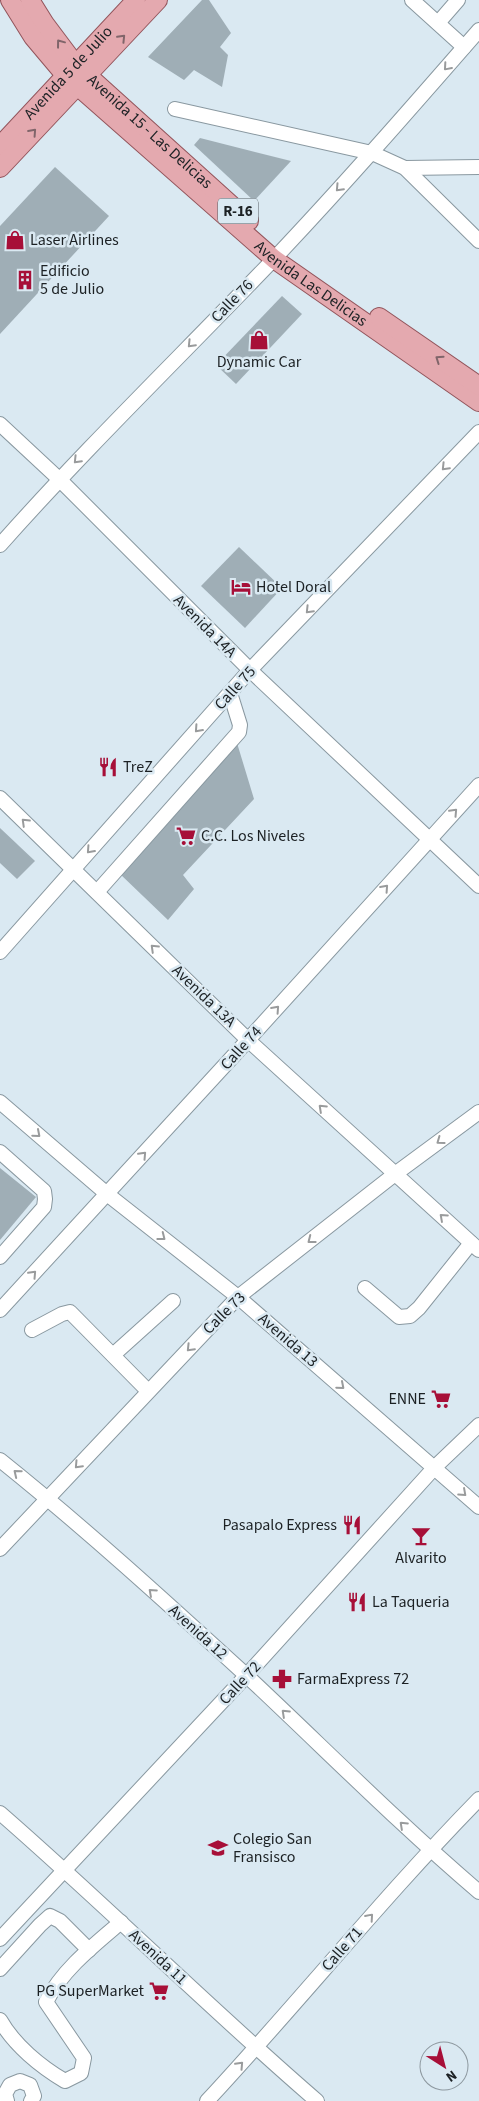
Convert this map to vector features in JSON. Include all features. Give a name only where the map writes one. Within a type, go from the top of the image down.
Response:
[{"type":"main road","name":"Avenida Las Delicias","points":[[10,0],[33,37],[277,254],[479,402]]},
{"type":"main road","name":"Avenida 15 - Las Delicias","points":[[30,0],[76,75]]},
{"type":"main road","name":"Avenida 5 de Julio","points":[[0,168],[136,0]]},
{"type":"main road","name":"Avenida 5 de Julio","points":[[0,146],[158,0]]},
{"type":"main road","name":"R-16","points":[[277,254],[479,386]]},
{"type":"street","points":[[412,0],[464,47]]},
{"type":"street","points":[[438,23],[458,0]]},
{"type":"street","name":"Calle 76","points":[[0,545],[59,479],[372,153],[479,30]]},
{"type":"street","points":[[175,109],[372,153],[405,168],[479,240]]},
{"type":"street","points":[[405,168],[479,167]]},
{"type":"street","name":"Avenida 14A","points":[[0,424],[59,479],[250,670],[479,886]]},
{"type":"street","name":"Calle 75","points":[[0,952],[250,670],[479,432]]},
{"type":"street","points":[[97,892],[239,732],[240,725],[230,693]]},
{"type":"street","name":"Calle 74","points":[[3,1301],[107,1194],[479,785]]},
{"type":"street","name":"Avenida 13A","points":[[0,798],[248,1040],[475,1246]]},
{"type":"street","name":"Avenida 13","points":[[0,1102],[107,1194],[238,1297],[479,1507]]},
{"type":"street","name":"Calle 73","points":[[0,1548],[238,1297],[395,1174],[479,1112]]},
{"type":"street","points":[[0,1152],[44,1191],[45,1199],[44,1207],[0,1257]]},
{"type":"street","points":[[364,1288],[399,1317],[410,1316],[475,1246]]},
{"type":"street","points":[[113,1356],[173,1301]]},
{"type":"street","points":[[32,1330],[62,1314],[70,1312],[148,1391]]},
{"type":"street","name":"Calle 72","points":[[0,1939],[246,1676],[435,1467],[479,1425]]},
{"type":"street","name":"Avenida 12","points":[[0,1460],[47,1498],[246,1676],[429,1850],[479,1892]]},
{"type":"street","name":"Calle 71","points":[[207,2101],[256,2048],[429,1850],[479,1799]]},
{"type":"street","name":"Avenida 11","points":[[0,1813],[121,1922],[256,2048],[317,2101]]},
{"type":"street","points":[[0,1969],[50,1916],[60,1921],[89,1950]]},
{"type":"street","points":[[0,2020],[19,2044],[48,2071],[65,2081],[82,2073],[84,2058],[46,2002],[54,1987],[89,1950],[121,1922]]},
{"type":"street","points":[[7,2101],[5,2094],[10,2084],[20,2081],[30,2086],[34,2096],[32,2101]]},
{"type":"building","points":[[202,0],[209,0],[231,33],[220,47],[228,55],[222,87],[194,70],[184,80],[148,57]]},
{"type":"building","points":[[200,138],[291,161],[254,201],[194,145]]},
{"type":"building","name":"Edificio 5 de Julio","points":[[55,167],[109,216],[0,334],[0,226]]},
{"type":"building","name":"Dynamic Car","points":[[282,296],[302,314],[236,384],[216,365]]},
{"type":"building","name":"Hotel Doral","points":[[239,547],[282,588],[245,628],[201,586]]},
{"type":"building","name":"C.C. Los Niveles","points":[[237,743],[254,799],[183,875],[194,889],[168,920],[119,873]]},
{"type":"building","points":[[0,828],[35,861],[17,879],[0,863]]},
{"type":"building","points":[[0,1168],[36,1197],[0,1240]]},
{"type":"place","name":"Laser Airlines","points":[[15,240]]},
{"type":"place","name":"Edificio 5 de Julio","points":[[25,280]]},
{"type":"place","name":"Dynamic Car","points":[[259,340]]},
{"type":"place","name":"Hotel Doral","points":[[241,587]]},
{"type":"place","name":"TreZ","points":[[108,767]]},
{"type":"place","name":"C.C. Los Niveles","points":[[186,836]]},
{"type":"place","name":"ENNE","points":[[441,1399]]},
{"type":"place","name":"Pasapalo Express","points":[[352,1525]]},
{"type":"place","name":"Alvarito","points":[[421,1536]]},
{"type":"place","name":"La Taqueria","points":[[357,1602]]},
{"type":"place","name":"FarmaExpress 72","points":[[282,1679]]},
{"type":"place","name":"Colegio San Fransisco","points":[[218,1848]]},
{"type":"place","name":"PG SuperMarket","points":[[159,1991]]}]
